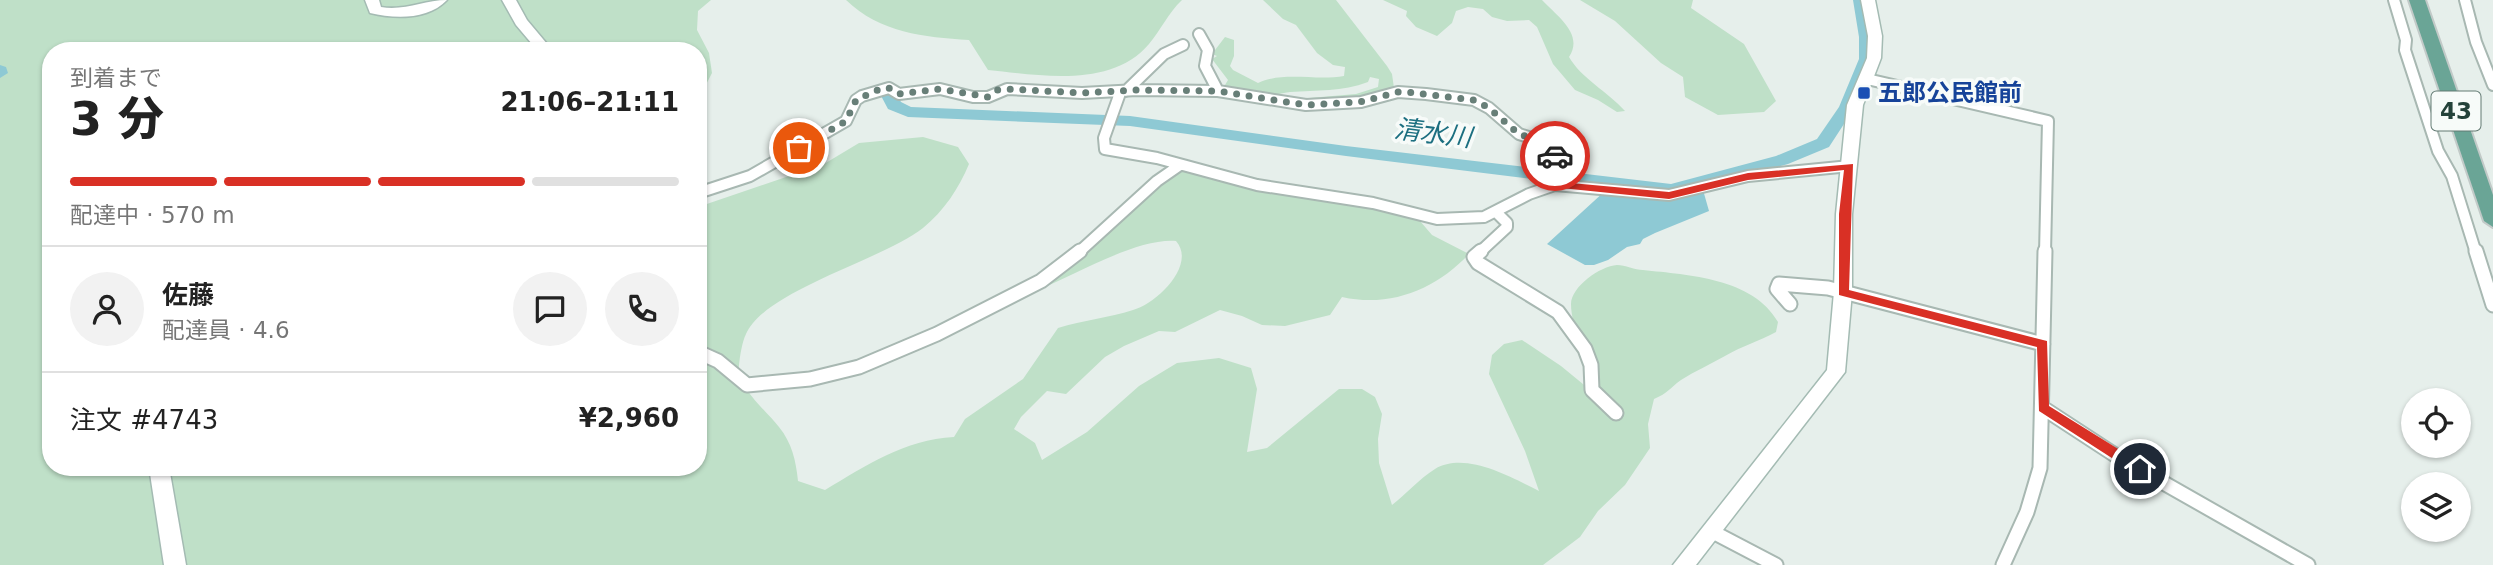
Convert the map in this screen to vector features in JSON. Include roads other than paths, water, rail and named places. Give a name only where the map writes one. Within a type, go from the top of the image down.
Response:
[{"type":"main road","name":"43","points":[[2417,0],[2493,222]]},
{"type":"street","points":[[372,0],[375,10],[398,14],[418,10],[440,0]]},
{"type":"street","points":[[509,0],[521,22],[538,42]]},
{"type":"street","points":[[1684,565],[1836,372],[1843,292],[1844,214],[1855,105],[1874,58],[1875,36],[1868,0]]},
{"type":"street","points":[[2394,0],[2406,40],[2405,50],[2425,113],[2438,151],[2452,176],[2493,305]]},
{"type":"street","points":[[2465,0],[2476,42],[2493,85]]},
{"type":"street","points":[[1199,34],[1208,50],[1205,66],[1218,91]]},
{"type":"street","points":[[1183,45],[1164,53],[1123,92],[1104,138],[1105,149],[1125,151],[1257,185],[1373,203],[1421,217],[1484,218],[1529,194],[1555,185],[1582,185],[1669,195],[1748,176],[1850,166]]},
{"type":"street","points":[[1867,79],[2048,121],[2040,468],[2035,488],[2003,565]]},
{"type":"street","points":[[707,190],[750,176],[834,129],[851,116],[856,100],[882,88],[889,88],[899,94],[940,89],[973,97],[988,97],[997,90],[1007,89],[1218,91],[1306,105],[1360,102],[1398,92],[1474,100],[1489,108],[1519,134],[1553,145],[1555,185]]},
{"type":"street","points":[[707,355],[718,358],[727,370],[747,384],[810,379],[859,367],[937,334],[1041,281],[1084,248],[1157,181],[1180,165]]},
{"type":"street","points":[[1497,213],[1507,223],[1507,227],[1474,257],[1478,263],[1558,312],[1567,321],[1590,362],[1591,387],[1602,403],[1616,413]]},
{"type":"street","points":[[1790,304],[1777,289],[1779,284],[1804,284],[1843,292],[2043,344]]},
{"type":"street","points":[[2043,408],[2118,457],[2308,565]]},
{"type":"street","points":[[161,476],[175,565]]},
{"type":"street","points":[[1711,531],[1776,565]]},
{"type":"water","points":[[1703,190],[1709,211],[1655,233],[1643,239],[1640,244],[1627,247],[1608,260],[1594,265],[1585,265],[1547,244],[1605,191],[1670,198]]},
{"type":"waterway","name":"清水川","points":[[886,90],[894,105],[908,112],[1130,121],[1346,151],[1671,190],[1782,160],[1823,143],[1847,107],[1867,59],[1867,37],[1861,0]]},
{"type":"place","name":"五郎公民館前","points":[[1864,93]]}]
